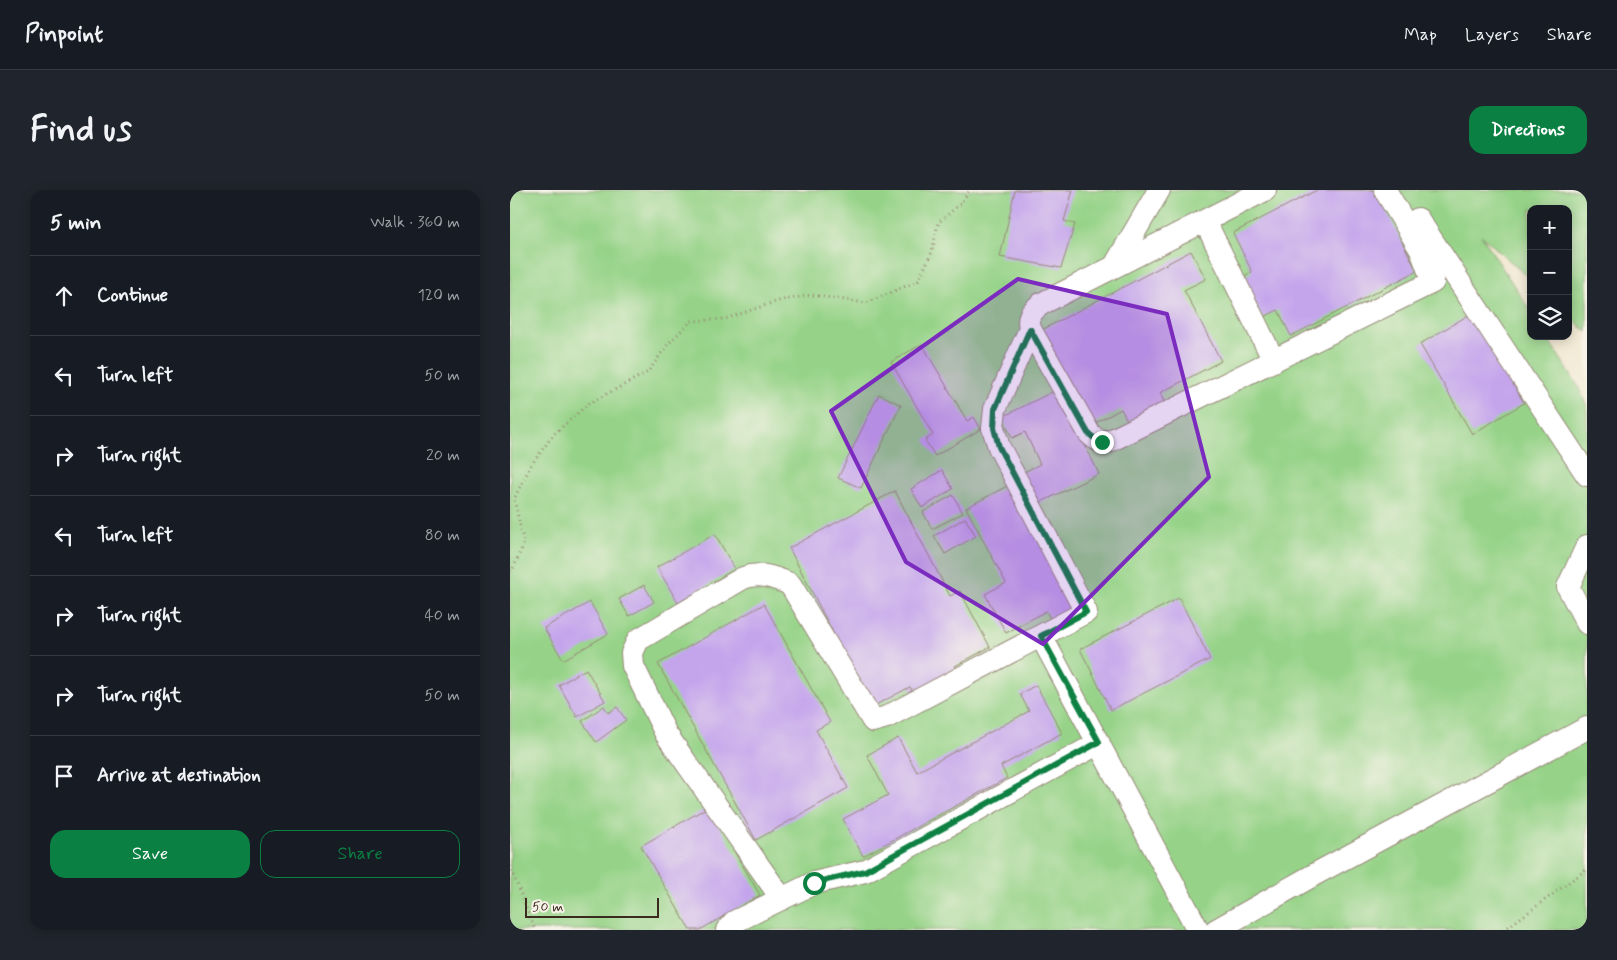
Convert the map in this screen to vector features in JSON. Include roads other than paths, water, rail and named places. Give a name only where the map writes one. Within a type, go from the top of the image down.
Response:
[{"type":"lane","points":[[1114,267],[1159,190]]},
{"type":"lane","points":[[1265,190],[1041,304],[1032,312],[1028,320],[1030,329],[1088,433],[1095,439],[1102,442],[1110,441],[1433,282],[1421,250],[1385,190]]},
{"type":"lane","points":[[1397,190],[1587,475]]},
{"type":"lane","points":[[1204,221],[1274,360]]},
{"type":"lane","points":[[782,899],[666,734],[633,666],[632,653],[638,640],[743,578],[753,575],[774,577],[790,584],[873,721],[887,717],[1086,612],[995,437],[995,409],[1030,329]]},
{"type":"lane","points":[[1587,546],[1568,587],[1587,623]]},
{"type":"lane","points":[[1041,636],[1198,930]]},
{"type":"lane","points":[[1216,930],[1319,872],[1587,728]]},
{"type":"lane","points":[[727,930],[734,922],[814,883],[865,871],[1099,742]]}]
